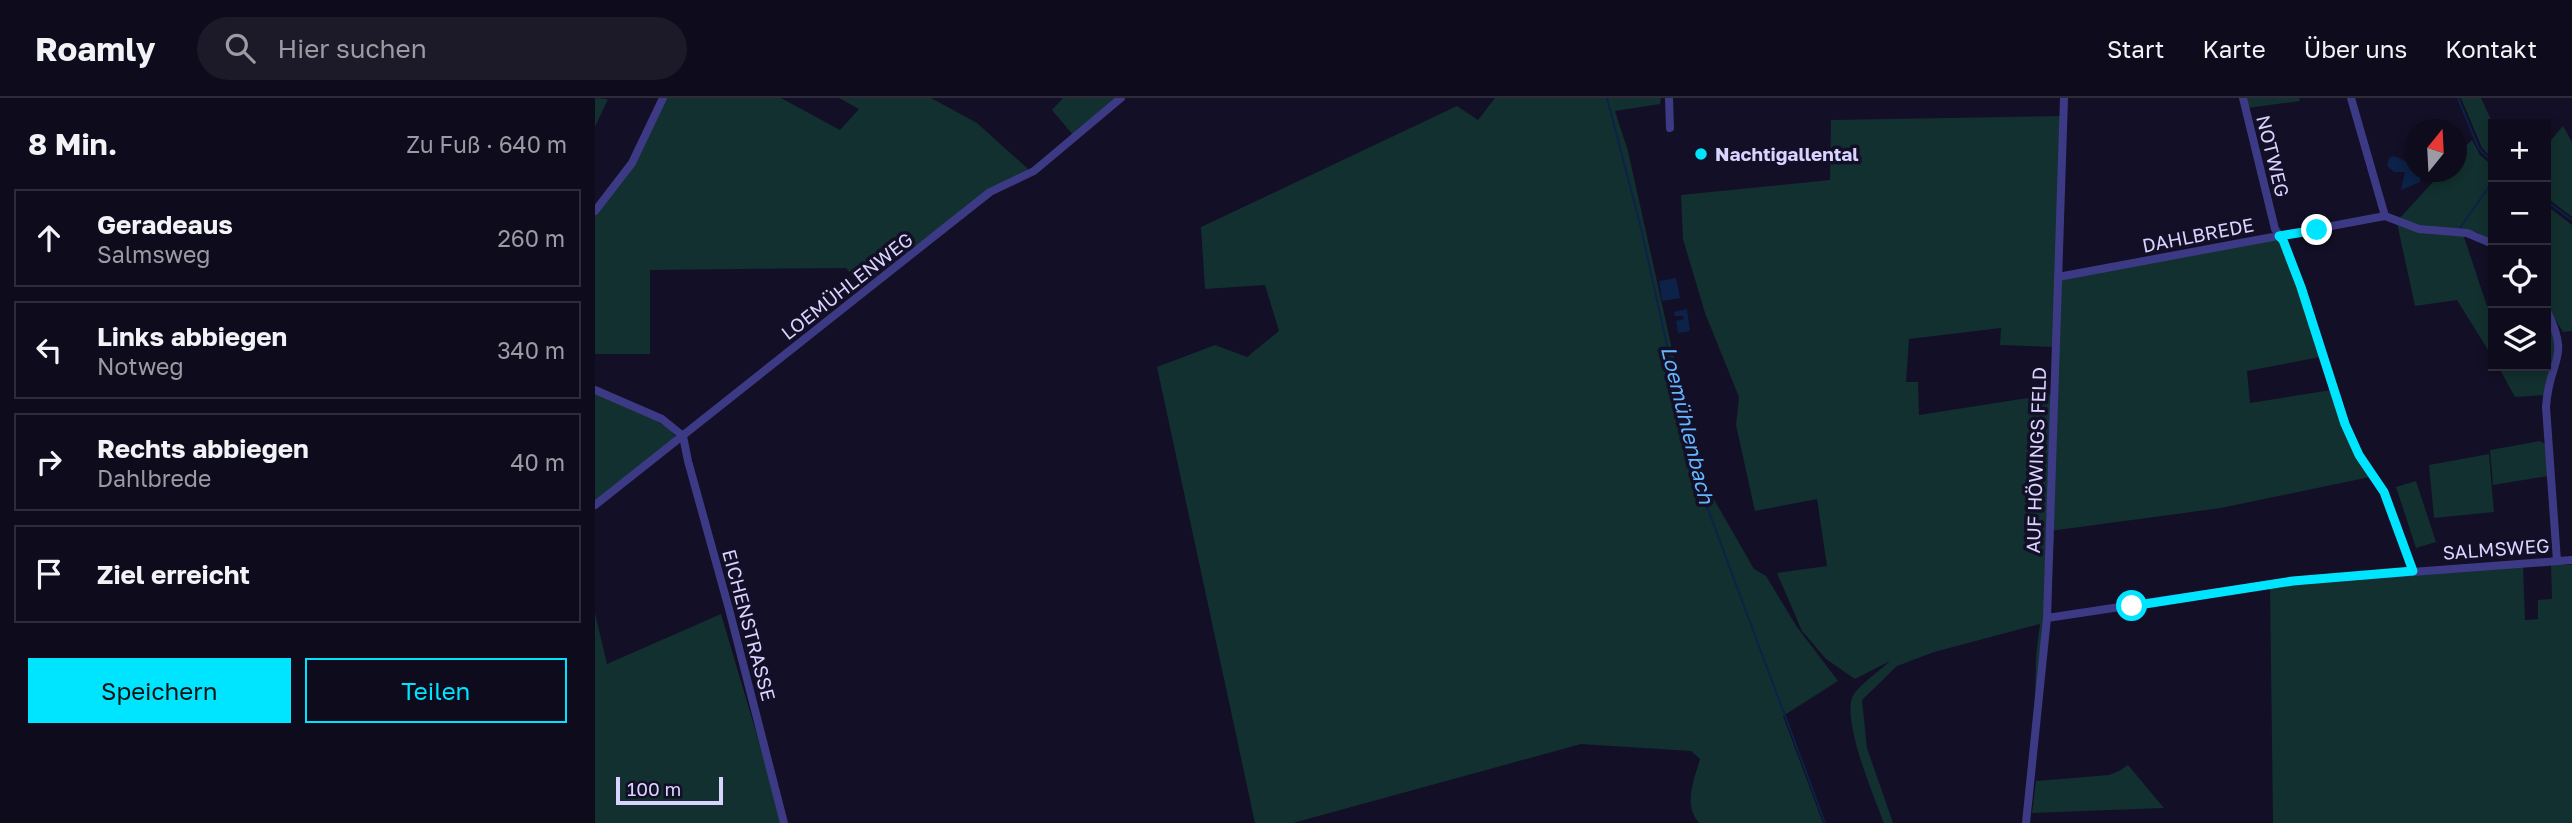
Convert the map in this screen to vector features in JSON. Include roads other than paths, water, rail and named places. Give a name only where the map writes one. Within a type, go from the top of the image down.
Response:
[{"type":"street","points":[[595,211],[632,163],[663,98]]},
{"type":"street","name":"LOEMÜHLENWEG","points":[[595,505],[974,202],[1034,171],[1121,98]]},
{"type":"street","points":[[1669,98],[1670,128]]},
{"type":"street","name":"AUF HÖWINGS FELD","points":[[2026,823],[2047,618],[2064,98]]},
{"type":"street","name":"NOTWEG","points":[[2243,98],[2279,236],[2301,287],[2345,424],[2359,455],[2384,492],[2413,571]]},
{"type":"street","points":[[2351,98],[2385,216],[2430,232],[2467,233],[2488,242]]},
{"type":"street","name":"DAHLBREDE","points":[[2058,277],[2385,216]]},
{"type":"street","points":[[2551,316],[2559,328],[2564,345],[2546,407],[2557,561]]},
{"type":"street","points":[[595,390],[662,419],[683,436]]},
{"type":"street","name":"EICHENSTRASSE","points":[[683,436],[784,823]]},
{"type":"street","name":"SALMSWEG","points":[[2047,618],[2293,581],[2572,560]]},
{"type":"water","points":[[2394,156],[2404,160],[2404,172],[2394,172],[2387,166],[2389,158]]},
{"type":"water","points":[[2404,176],[2404,182],[2420,182],[2401,190]]},
{"type":"water","points":[[1676,278],[1680,298],[1662,301],[1659,281]]},
{"type":"water","points":[[1687,309],[1690,331],[1678,333],[1676,321],[1684,319],[1683,316],[1675,316],[1674,312]]},
{"type":"waterway","name":"Loemühlenbach","points":[[1607,98],[1641,228],[1696,477],[1825,823]]},
{"type":"waterway","points":[[2458,98],[2479,149],[2488,157]]},
{"type":"waterway","points":[[2460,228],[2492,182]]},
{"type":"waterway","points":[[2551,205],[2572,220]]},
{"type":"place","name":"Nachtigallental","points":[[1701,154]]}]
